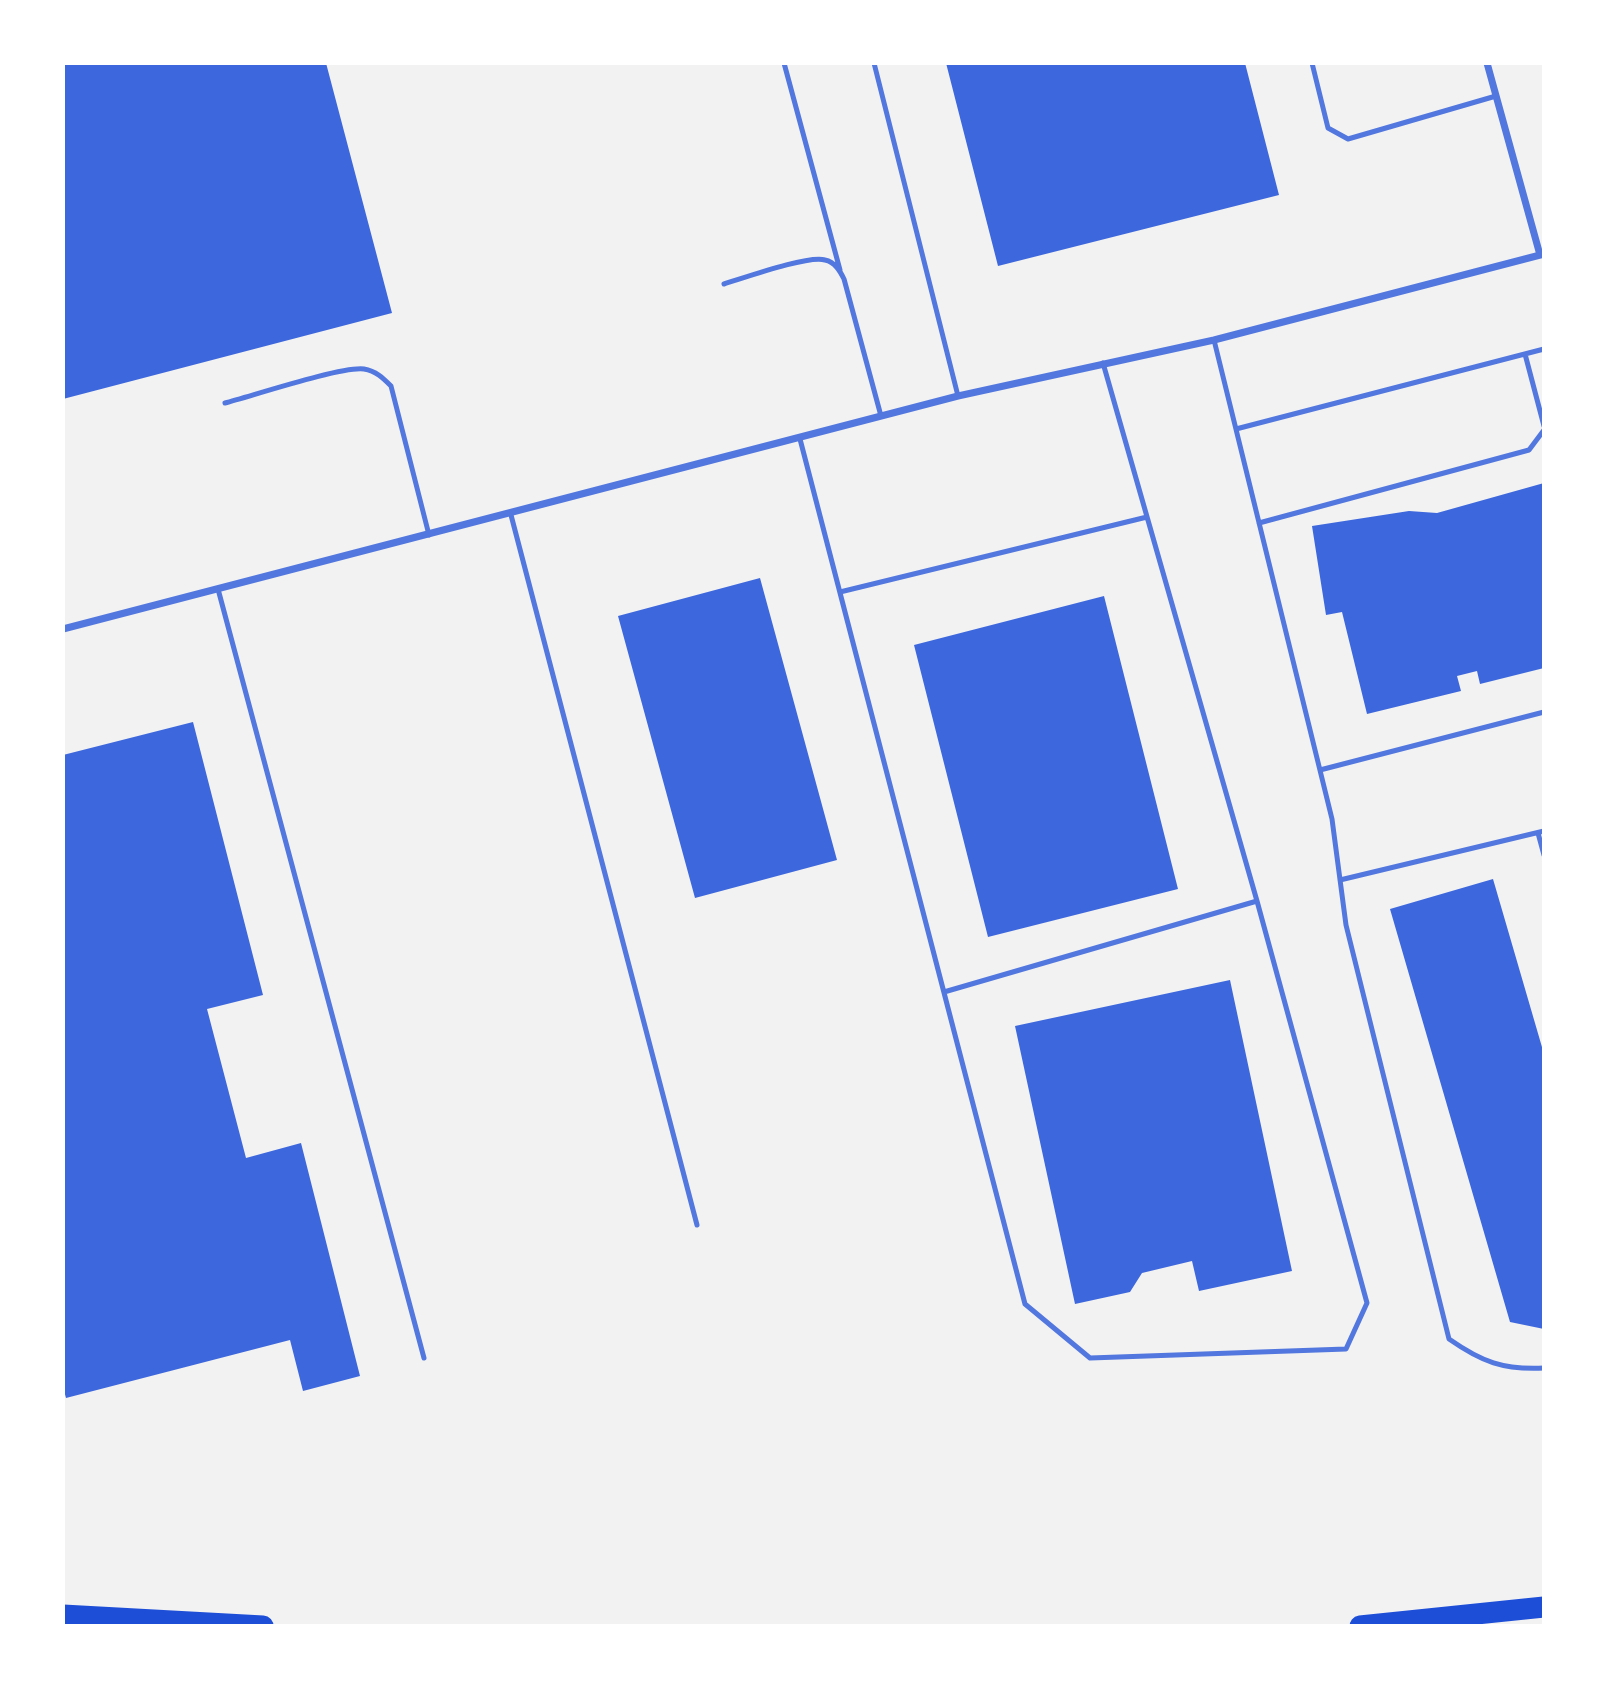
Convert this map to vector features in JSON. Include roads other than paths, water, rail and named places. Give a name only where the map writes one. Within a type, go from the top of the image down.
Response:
[{"type":"highway","points":[[1360,1626],[1544,1607]]},
{"type":"highway","points":[[63,1615],[262,1626]]},
{"type":"street","points":[[63,629],[511,515],[958,396],[1214,340],[1542,254],[1487,63]]},
{"type":"lane","points":[[784,63],[881,416]]},
{"type":"lane","points":[[874,63],[958,396]]},
{"type":"lane","points":[[1312,63],[1328,128],[1348,139],[1496,96]]},
{"type":"lane","points":[[724,284],[809,260],[825,260],[840,270]]},
{"type":"lane","points":[[1214,340],[1332,819],[1346,925],[1449,1339],[1477,1359],[1519,1369],[1544,1368]]},
{"type":"lane","points":[[1236,429],[1544,349]]},
{"type":"lane","points":[[1259,523],[1529,450],[1544,428],[1525,354]]},
{"type":"lane","points":[[800,439],[1025,1304],[1090,1358],[1346,1349],[1367,1303],[1257,901],[1103,363]]},
{"type":"lane","points":[[225,403],[339,373],[362,369],[379,374],[391,386],[429,534]]},
{"type":"lane","points":[[511,515],[697,1225]]},
{"type":"lane","points":[[840,592],[1147,517]]},
{"type":"lane","points":[[218,589],[424,1358]]},
{"type":"lane","points":[[1320,770],[1544,712]]},
{"type":"lane","points":[[1340,880],[1541,832],[1544,855]]},
{"type":"lane","points":[[944,992],[1257,901]]}]
